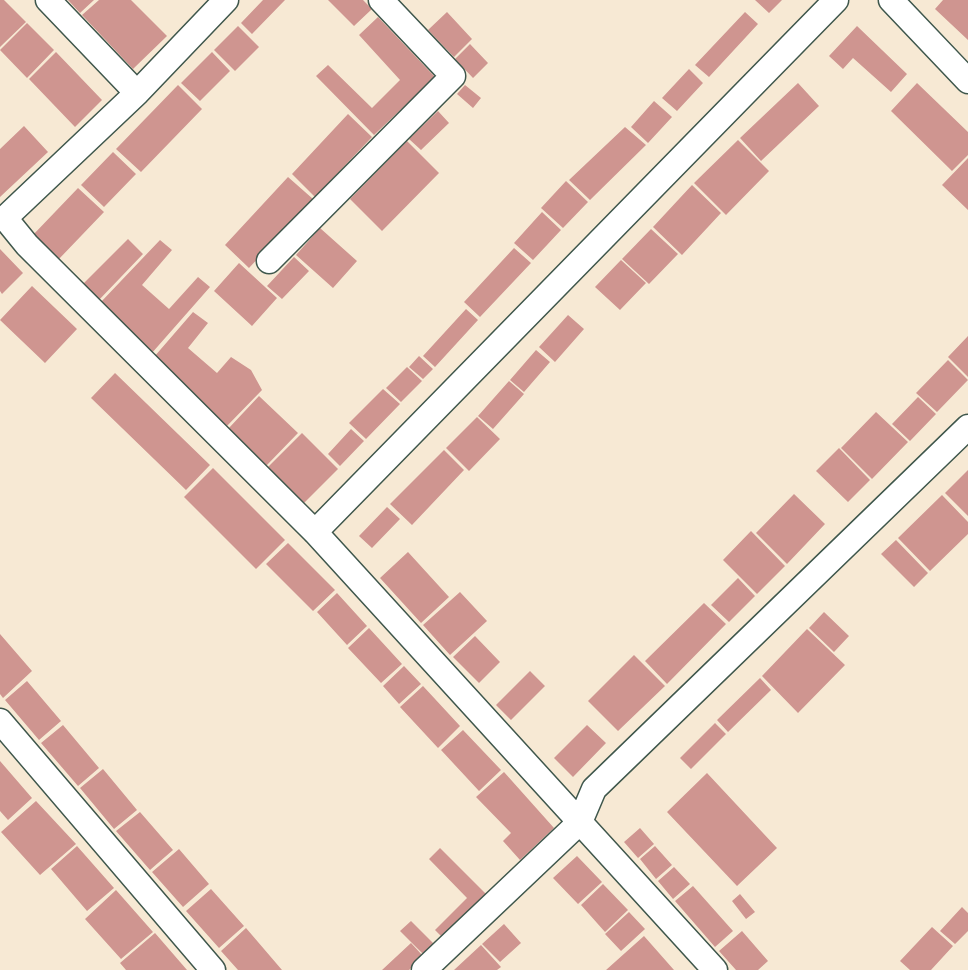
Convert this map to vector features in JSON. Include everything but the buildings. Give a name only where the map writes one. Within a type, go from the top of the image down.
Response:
[{"type":"street","points":[[48,0],[137,93]]},
{"type":"street","points":[[226,0],[137,93],[5,218],[27,245],[315,532],[715,970]]},
{"type":"street","points":[[269,261],[453,76],[381,0]]},
{"type":"street","points":[[315,532],[836,0]]},
{"type":"street","points":[[891,0],[968,81]]},
{"type":"street","points":[[424,970],[580,822],[594,789],[968,427]]},
{"type":"street","points":[[0,721],[213,970]]}]
